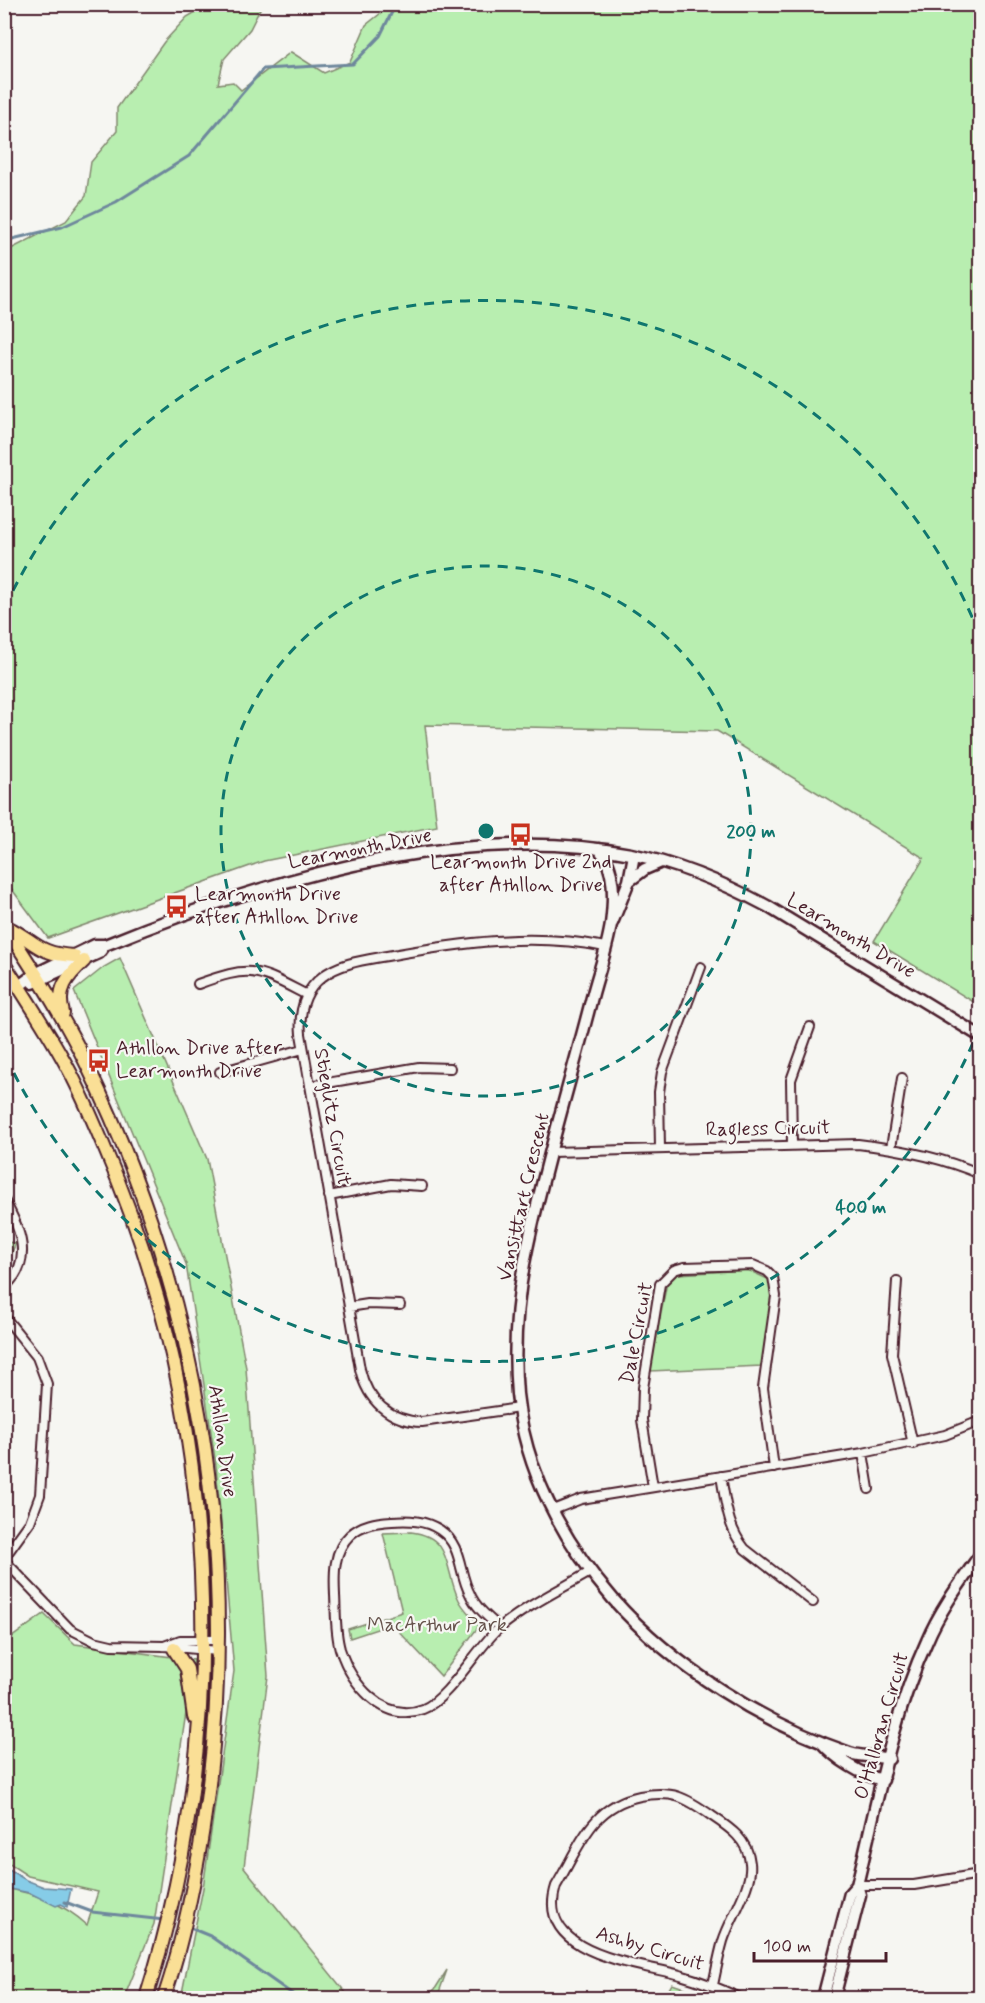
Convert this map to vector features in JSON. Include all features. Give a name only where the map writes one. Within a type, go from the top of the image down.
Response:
[{"type":"main road","points":[[5,926],[25,936],[45,952],[79,958],[60,991],[60,1003],[65,1023]]},
{"type":"main road","name":"Athllon Drive","points":[[5,926],[65,1023],[91,1073],[129,1161],[153,1224],[178,1313],[200,1411],[216,1550],[218,1646],[211,1768],[188,1909],[164,1998]]},
{"type":"main road","name":"Athllon Drive","points":[[4,964],[70,1072],[120,1183],[154,1285],[180,1395],[189,1451],[199,1541],[202,1645],[197,1736],[189,1810],[171,1905],[146,1998]]},
{"type":"main road","points":[[169,1647],[187,1670],[197,1736]]},
{"type":"street","name":"Learmonth Drive","points":[[19,986],[79,958],[99,953],[105,945],[224,900],[352,866],[484,846],[560,845],[634,855],[717,881],[767,906],[981,1036]]},
{"type":"street","name":"Vansittart Crescent","points":[[599,849],[608,861],[611,873],[611,925]]},
{"type":"street","name":"Vansittart Crescent","points":[[634,855],[620,909],[611,925],[526,1251],[520,1294],[516,1359],[519,1408],[538,1482],[570,1544],[590,1572],[651,1638],[693,1672],[738,1701],[821,1742],[849,1753],[889,1758]]},
{"type":"street","points":[[629,881],[645,868],[659,863]]},
{"type":"street","points":[[198,984],[234,972],[255,971],[307,994],[321,978],[333,969],[405,953],[512,939],[549,940],[605,947]]},
{"type":"street","points":[[660,1149],[659,1092],[662,1072],[701,967]]},
{"type":"street","name":"Stieglitz Circuit","points":[[307,994],[300,1020],[303,1049],[362,1379],[378,1404],[396,1417],[422,1422],[519,1408]]},
{"type":"street","points":[[792,1144],[791,1080],[810,1027]]},
{"type":"street","points":[[220,1072],[303,1049]]},
{"type":"street","points":[[310,1086],[419,1067],[450,1068]]},
{"type":"street","points":[[891,1148],[902,1078]]},
{"type":"street","name":"Ragless Circuit","points":[[551,1152],[858,1144],[891,1148],[945,1161],[981,1174]]},
{"type":"street","points":[[329,1196],[391,1184],[422,1186]]},
{"type":"street","points":[[4,1200],[19,1227],[23,1248],[19,1268],[4,1287]]},
{"type":"street","name":"Dale Circuit","points":[[653,1487],[642,1420],[643,1388],[660,1284],[674,1270],[684,1267],[753,1265],[767,1271],[773,1277],[777,1296],[763,1388],[774,1468]]},
{"type":"street","points":[[897,1281],[892,1354],[913,1444]]},
{"type":"street","points":[[349,1307],[368,1304],[400,1305]]},
{"type":"street","points":[[4,1316],[38,1357],[47,1384],[40,1495],[30,1522],[4,1559],[55,1615],[78,1634],[111,1645],[218,1646]]},
{"type":"street","points":[[553,1510],[581,1499],[913,1444],[981,1421]]},
{"type":"street","points":[[863,1453],[869,1489]]},
{"type":"street","points":[[721,1476],[727,1515],[737,1538],[745,1549],[813,1602]]},
{"type":"street","points":[[500,1628],[470,1596],[459,1556],[452,1541],[437,1528],[414,1520],[376,1522],[359,1528],[341,1547],[334,1573],[340,1648],[346,1664],[359,1686],[375,1701],[390,1710],[409,1712],[434,1702],[481,1646],[500,1628],[590,1572]]},
{"type":"street","name":"O'Halloran Circuit","points":[[823,1998],[850,1893],[857,1884],[903,1708],[927,1640],[981,1555]]},
{"type":"street","name":"Vansittart Crescent","points":[[821,1742],[830,1751],[866,1775],[883,1780]]},
{"type":"street","name":"Ashby Circuit","points":[[713,1985],[723,1942],[748,1882],[750,1863],[746,1846],[739,1836],[721,1822],[678,1795],[658,1793],[614,1804],[594,1822],[556,1886],[552,1901],[555,1917],[574,1941],[602,1957],[713,1985],[740,1998]]},
{"type":"street","points":[[857,1884],[914,1885],[981,1874]]},
{"type":"street","name":"O'Halloran Circuit","points":[[834,1998],[860,1895],[857,1884]]},
{"type":"green space","points":[[262,5],[250,29],[224,59],[218,84],[233,82],[241,90],[291,52],[324,73],[350,62],[366,25],[381,13],[385,5],[980,5],[980,1006],[874,941],[924,858],[717,731],[425,725],[437,826],[264,861],[48,938],[5,880],[5,252],[66,221],[86,196],[91,162],[117,131],[117,108],[164,42],[187,17],[206,6]]},
{"type":"green space","points":[[120,958],[207,1159],[246,1368],[268,1676],[244,1867],[346,1993],[355,1998],[181,1998],[203,1888],[234,1671],[216,1466],[186,1264],[74,991],[104,967]]},
{"type":"green space","points":[[4,1242],[16,1243],[5,1268]]},
{"type":"green space","points":[[748,1270],[770,1280],[773,1291],[762,1366],[650,1371],[667,1282],[677,1274]]},
{"type":"green space","name":"MacArthur Park","points":[[411,1532],[425,1535],[441,1548],[459,1600],[479,1626],[441,1676],[392,1624],[350,1638],[348,1629],[402,1612],[383,1533]]},
{"type":"green space","points":[[44,1614],[75,1644],[194,1660],[154,1924],[124,1998],[5,1998],[5,1888],[28,1893],[59,1905],[87,1925],[98,1892],[28,1876],[5,1861],[4,1643]]},
{"type":"green space","points":[[447,1970],[437,1998],[425,1998],[435,1989]]},
{"type":"green space","points":[[672,1984],[699,1993],[697,1998],[664,1998]]},
{"type":"water","points":[[4,1867],[44,1887],[71,1889],[67,1907],[61,1904],[56,1906],[30,1893],[5,1888]]},
{"type":"waterway","points":[[4,241],[62,227],[116,202],[189,156],[263,69],[353,64],[380,36],[396,4]]},
{"type":"waterway","points":[[65,1902],[92,1912],[164,1920]]},
{"type":"waterway","points":[[188,1927],[210,1936],[298,1998]]},
{"type":"place","name":"Learmonth Drive 2nd after Athllon Drive","points":[[521,834]]},
{"type":"place","name":"Learmonth Drive after Athllon Drive","points":[[177,906]]},
{"type":"place","name":"Athllon Drive after Learmonth Drive","points":[[98,1060]]}]
